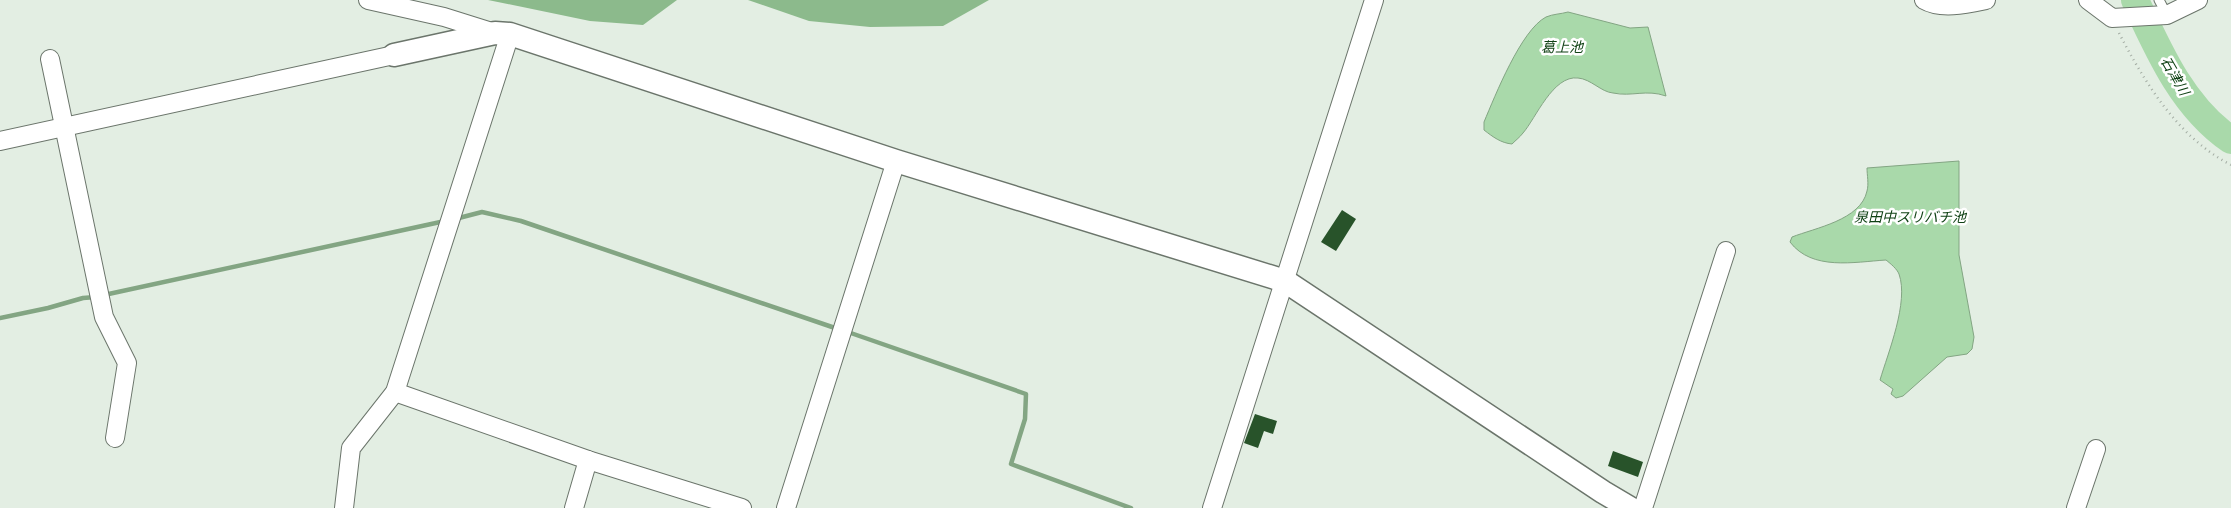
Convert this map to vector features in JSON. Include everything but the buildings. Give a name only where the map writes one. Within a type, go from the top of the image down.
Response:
[{"type":"street","points":[[368,0],[503,34],[896,161],[1285,281],[1595,487],[1630,508]]},
{"type":"street","points":[[1212,508],[1374,0]]},
{"type":"street","points":[[1924,0],[1932,5],[1963,4],[1986,0]]},
{"type":"street","points":[[2088,0],[2112,18],[2198,0]]},
{"type":"street","points":[[0,141],[394,55],[503,34]]},
{"type":"street","points":[[344,508],[350,448],[395,392],[503,34]]},
{"type":"street","points":[[50,59],[104,317],[127,363],[115,438]]},
{"type":"street","points":[[786,508],[896,161]]},
{"type":"street","points":[[1643,508],[1726,251]]},
{"type":"street","points":[[395,392],[588,460],[742,508]]},
{"type":"street","points":[[2076,508],[2096,449]]},
{"type":"street","points":[[574,508],[588,460]]},
{"type":"path","points":[[2112,18],[2150,88],[2175,120],[2210,154],[2231,165]]},
{"type":"shaded area","points":[[488,0],[677,0],[643,25],[590,21]]},
{"type":"shaded area","points":[[748,0],[989,0],[943,26],[870,27],[809,21]]},
{"type":"water","name":"葛上池","points":[[1568,12],[1630,28],[1648,27],[1666,96],[1652,93],[1613,93],[1583,79],[1569,79],[1553,90],[1523,133],[1512,144],[1497,139],[1484,130],[1484,122],[1518,49],[1527,35],[1546,17]]},
{"type":"water","name":"泉田中スリバチ池","points":[[1959,161],[1959,255],[1974,337],[1972,349],[1967,354],[1947,357],[1903,396],[1896,398],[1891,394],[1893,389],[1880,380],[1899,313],[1901,285],[1897,270],[1886,260],[1847,263],[1822,261],[1799,251],[1790,242],[1792,237],[1836,222],[1856,209],[1863,201],[1867,191],[1867,168]]},
{"type":"waterway","name":"石津川","points":[[2135,0],[2163,58],[2186,95],[2199,112],[2231,140]]},
{"type":"waterway","points":[[455,219],[482,212],[521,221],[838,329]]},
{"type":"waterway","points":[[104,295],[445,221]]},
{"type":"waterway","points":[[0,318],[48,308],[83,298],[96,297]]},
{"type":"waterway","points":[[845,331],[1026,394],[1025,419],[1011,464],[1131,508]]}]
